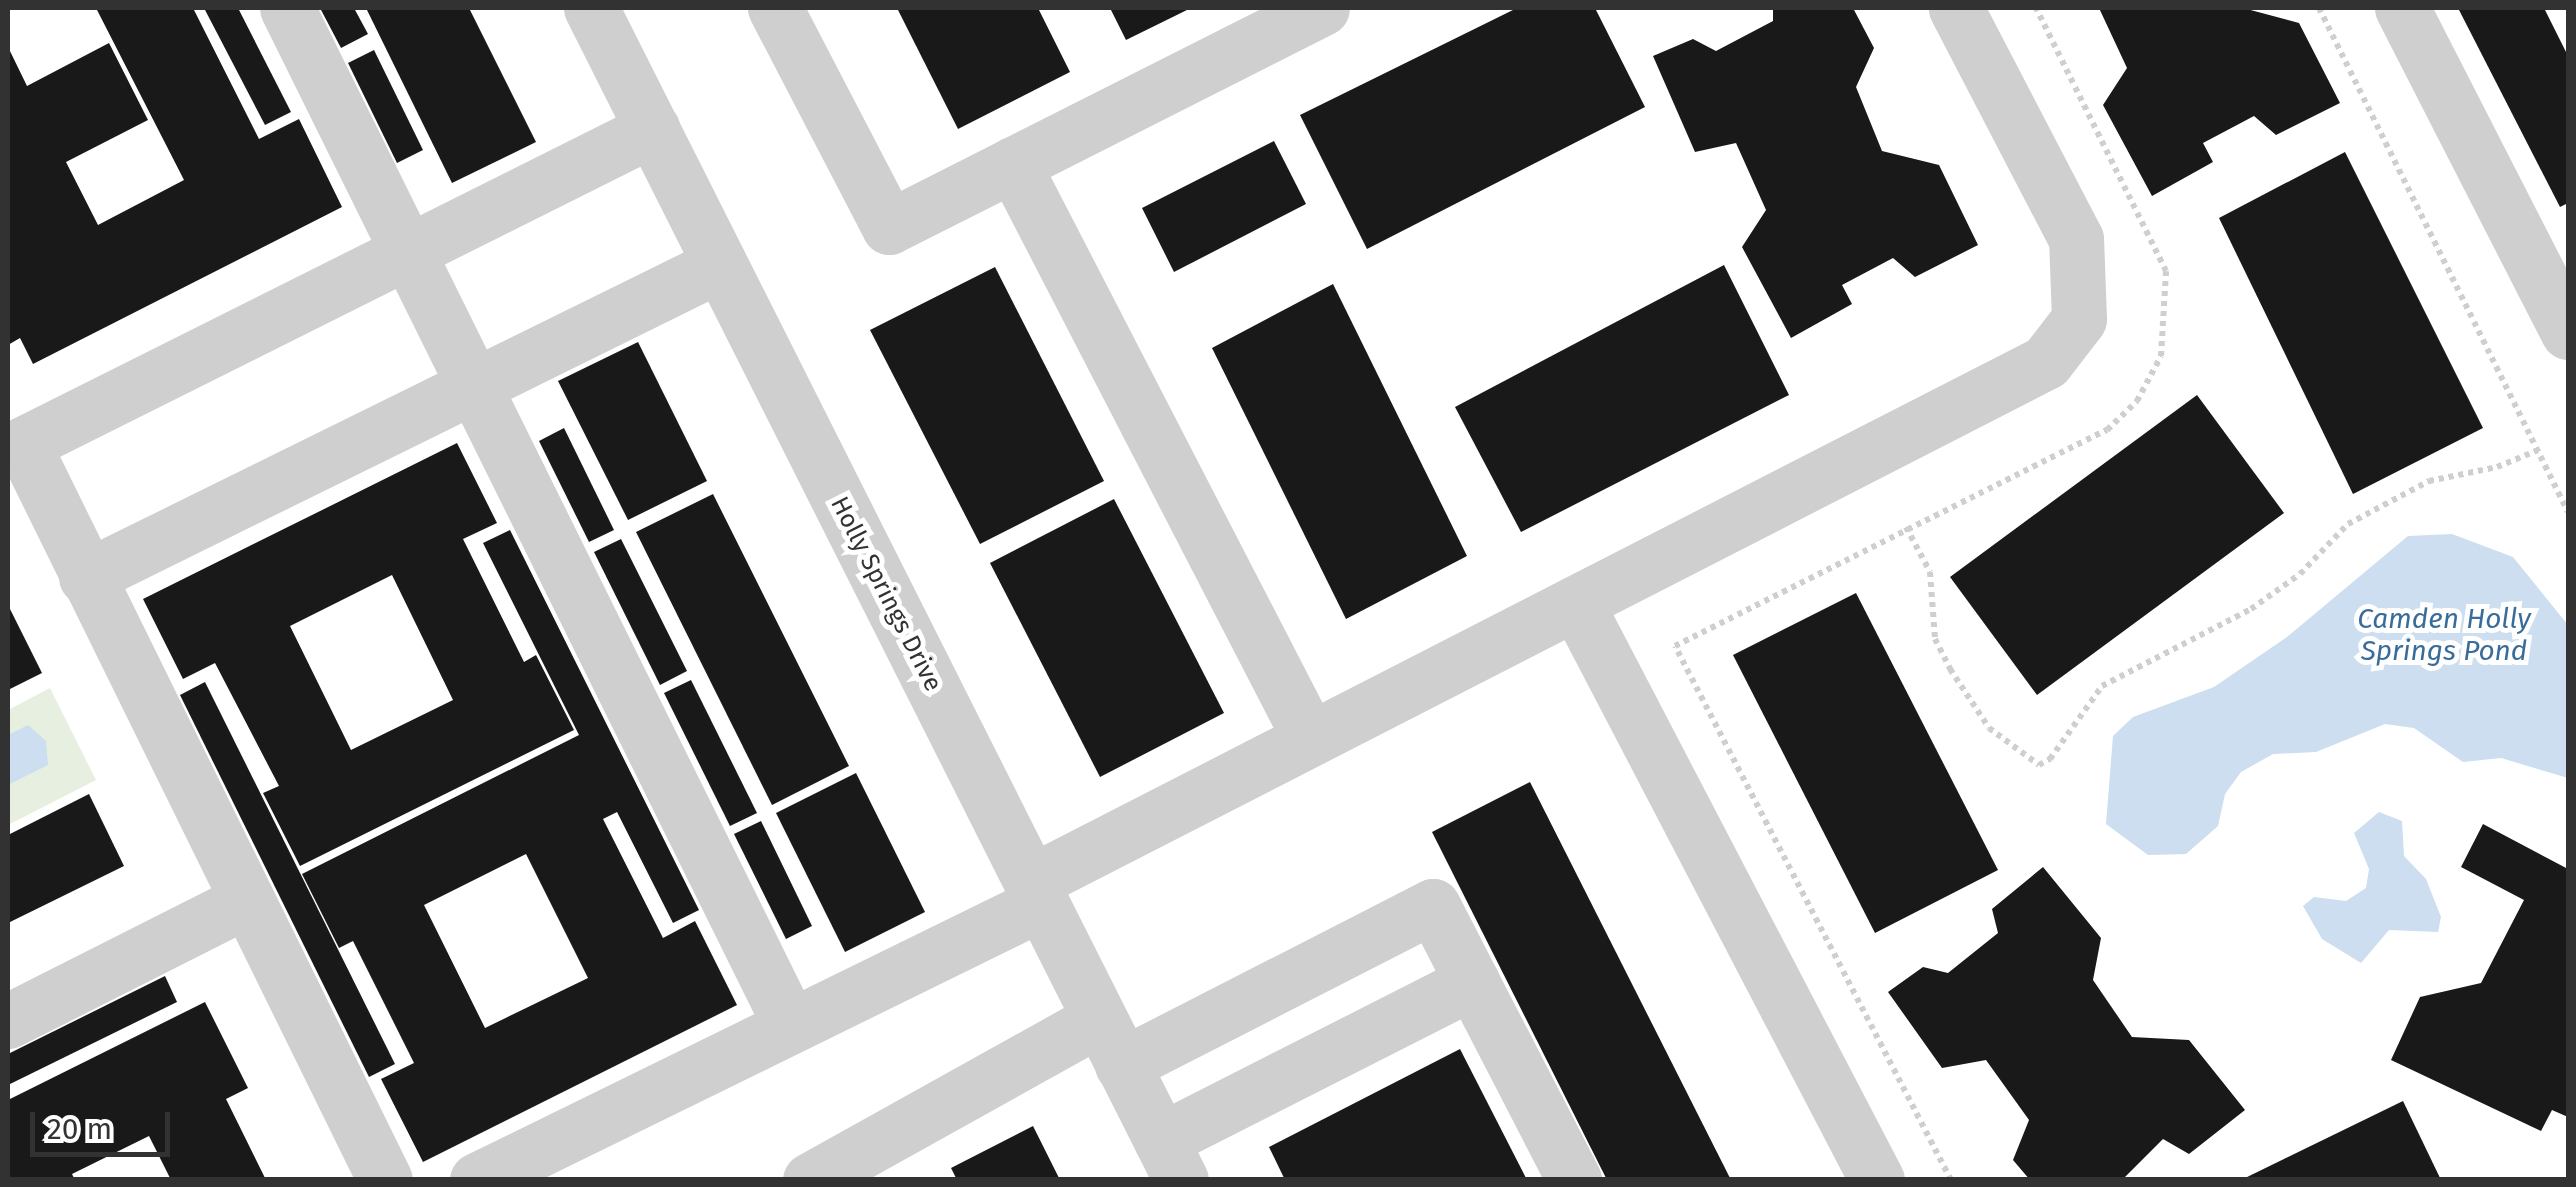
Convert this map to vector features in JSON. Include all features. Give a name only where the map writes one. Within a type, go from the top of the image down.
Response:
[{"type":"street","points":[[287,8],[790,1026]]},
{"type":"street","name":"Holly Springs Drive","points":[[591,8],[1171,1160]]},
{"type":"street","points":[[775,8],[888,227],[1322,8]]},
{"type":"street","points":[[478,1180],[951,948],[1144,824],[2046,362],[2079,319],[2076,240],[1956,8]]},
{"type":"street","points":[[2402,8],[2568,332]]},
{"type":"street","points":[[385,1180],[244,902],[23,444],[653,129]]},
{"type":"street","points":[[1013,164],[1310,740]]},
{"type":"street","points":[[86,577],[719,265]]},
{"type":"street","points":[[1576,603],[1877,1180]]},
{"type":"street","points":[[8,1021],[244,902]]},
{"type":"street","points":[[810,1180],[863,1167],[1111,1042],[1433,906],[1574,1180]]},
{"type":"street","points":[[1171,1160],[1472,982]]},
{"type":"path","points":[[1951,1180],[1675,646],[1906,526],[2106,430],[2136,400],[2160,356],[2166,271],[2036,8]]},
{"type":"path","points":[[2319,8],[2568,512]]},
{"type":"path","points":[[1906,526],[1930,572],[1935,639],[1950,669],[1990,728],[2039,765],[2050,760],[2102,686],[2250,610],[2300,574],[2348,524],[2429,481],[2497,468],[2538,450]]},
{"type":"green space","points":[[50,688],[96,780],[8,825],[8,710]]},
{"type":"water","name":"Camden Holly Springs Pond","points":[[2452,534],[2513,557],[2568,625],[2568,778],[2501,758],[2463,762],[2414,728],[2385,724],[2316,752],[2273,754],[2241,772],[2225,794],[2218,826],[2186,854],[2148,855],[2106,824],[2113,736],[2133,717],[2214,687],[2287,637],[2408,536]]},
{"type":"water","points":[[28,725],[46,741],[48,765],[8,785],[8,735]]},
{"type":"water","points":[[2379,812],[2402,821],[2404,856],[2426,879],[2441,917],[2438,932],[2389,930],[2361,963],[2322,939],[2303,906],[2314,897],[2346,901],[2366,888],[2369,869],[2354,833]]},
{"type":"building","points":[[96,8],[193,8],[259,139],[299,119],[342,207],[33,364],[20,338],[8,345],[8,47],[27,86],[109,43],[148,120],[66,162],[98,225],[184,180]]},
{"type":"building","points":[[204,8],[238,8],[291,112],[265,125]]},
{"type":"building","points":[[320,8],[354,8],[368,34],[341,48]]},
{"type":"building","points":[[366,8],[469,8],[536,142],[452,183]]},
{"type":"building","points":[[897,8],[1038,8],[1070,72],[958,129]]},
{"type":"building","points":[[1110,8],[1191,8],[1126,40]]},
{"type":"building","points":[[1517,8],[1595,8],[1645,107],[1367,249],[1300,115]]},
{"type":"building","points":[[1773,8],[1853,8],[1874,48],[1856,87],[1882,151],[1939,165],[1978,245],[1915,277],[1893,258],[1842,285],[1852,304],[1791,338],[1742,247],[1766,210],[1736,143],[1695,152],[1653,56],[1693,39],[1716,51],[1773,21]]},
{"type":"building","points":[[2099,8],[2243,8],[2299,23],[2340,103],[2276,135],[2254,116],[2203,143],[2213,162],[2152,196],[2103,105],[2127,68]]},
{"type":"building","points":[[2458,8],[2544,8],[2568,56],[2568,203],[2560,207]]},
{"type":"building","points":[[374,50],[423,150],[397,163],[348,63]]},
{"type":"building","points":[[1274,141],[1306,204],[1174,272],[1142,208]]},
{"type":"building","points":[[2345,152],[2483,428],[2353,494],[2219,218]]},
{"type":"building","points":[[1724,265],[1789,395],[1521,532],[1455,407]]},
{"type":"building","points":[[995,267],[1104,481],[980,544],[870,330]]},
{"type":"building","points":[[1333,284],[1467,556],[1346,619],[1212,348]]},
{"type":"building","points":[[638,342],[707,481],[628,520],[558,381]]},
{"type":"building","points":[[2197,395],[2284,513],[2037,695],[1950,577]]},
{"type":"building","points":[[564,428],[614,530],[589,542],[539,441]]},
{"type":"building","points":[[457,443],[497,523],[463,539],[524,662],[536,655],[574,730],[300,866],[263,793],[279,786],[215,663],[183,679],[143,599]],"holes":[[[392,575],[453,700],[351,750],[290,626]]]},
{"type":"building","points":[[713,494],[849,766],[772,805],[636,532]]},
{"type":"building","points":[[1114,499],[1224,713],[1100,777],[990,563]]},
{"type":"building","points":[[510,530],[699,910],[673,923],[617,812],[603,819],[663,938],[695,921],[737,1005],[423,1162],[381,1079],[414,1063],[353,941],[339,948],[302,874],[579,735],[483,543]],"holes":[[[526,854],[588,978],[485,1028],[424,905]]]},
{"type":"building","points":[[621,539],[687,671],[660,685],[594,552]]},
{"type":"building","points":[[1856,593],[1998,870],[1875,933],[1733,655]]},
{"type":"building","points":[[8,605],[42,673],[8,690]]},
{"type":"building","points":[[691,680],[757,813],[730,826],[664,693]]},
{"type":"building","points":[[205,682],[395,1064],[369,1077],[180,695]]},
{"type":"building","points":[[856,773],[925,912],[845,952],[776,813]]},
{"type":"building","points":[[1530,782],[1731,1180],[1607,1180],[1432,832]]},
{"type":"building","points":[[89,794],[124,866],[8,923],[8,835]]},
{"type":"building","points":[[761,821],[812,926],[786,939],[734,834]]},
{"type":"building","points":[[2483,824],[2568,869],[2568,1117],[2552,1110],[2541,1131],[2391,1060],[2420,997],[2481,983],[2524,900],[2461,867]]},
{"type":"building","points":[[2043,867],[2101,938],[2093,980],[2132,1037],[2189,1040],[2245,1110],[2189,1154],[2163,1139],[2122,1180],[2030,1180],[2013,1160],[2029,1120],[1986,1060],[1942,1068],[1888,992],[1923,967],[1948,973],[1998,933],[1992,909]]},
{"type":"building","points":[[165,976],[177,1002],[8,1085],[8,1054]]},
{"type":"building","points":[[205,1002],[248,1088],[226,1099],[266,1180],[171,1180],[149,1136],[72,1174],[75,1180],[8,1180],[8,1100]]},
{"type":"building","points":[[1460,1049],[1527,1180],[1285,1180],[1269,1147]]},
{"type":"building","points":[[2403,1101],[2441,1180],[2241,1180]]},
{"type":"building","points":[[1033,1126],[1060,1180],[957,1180],[951,1168]]}]
